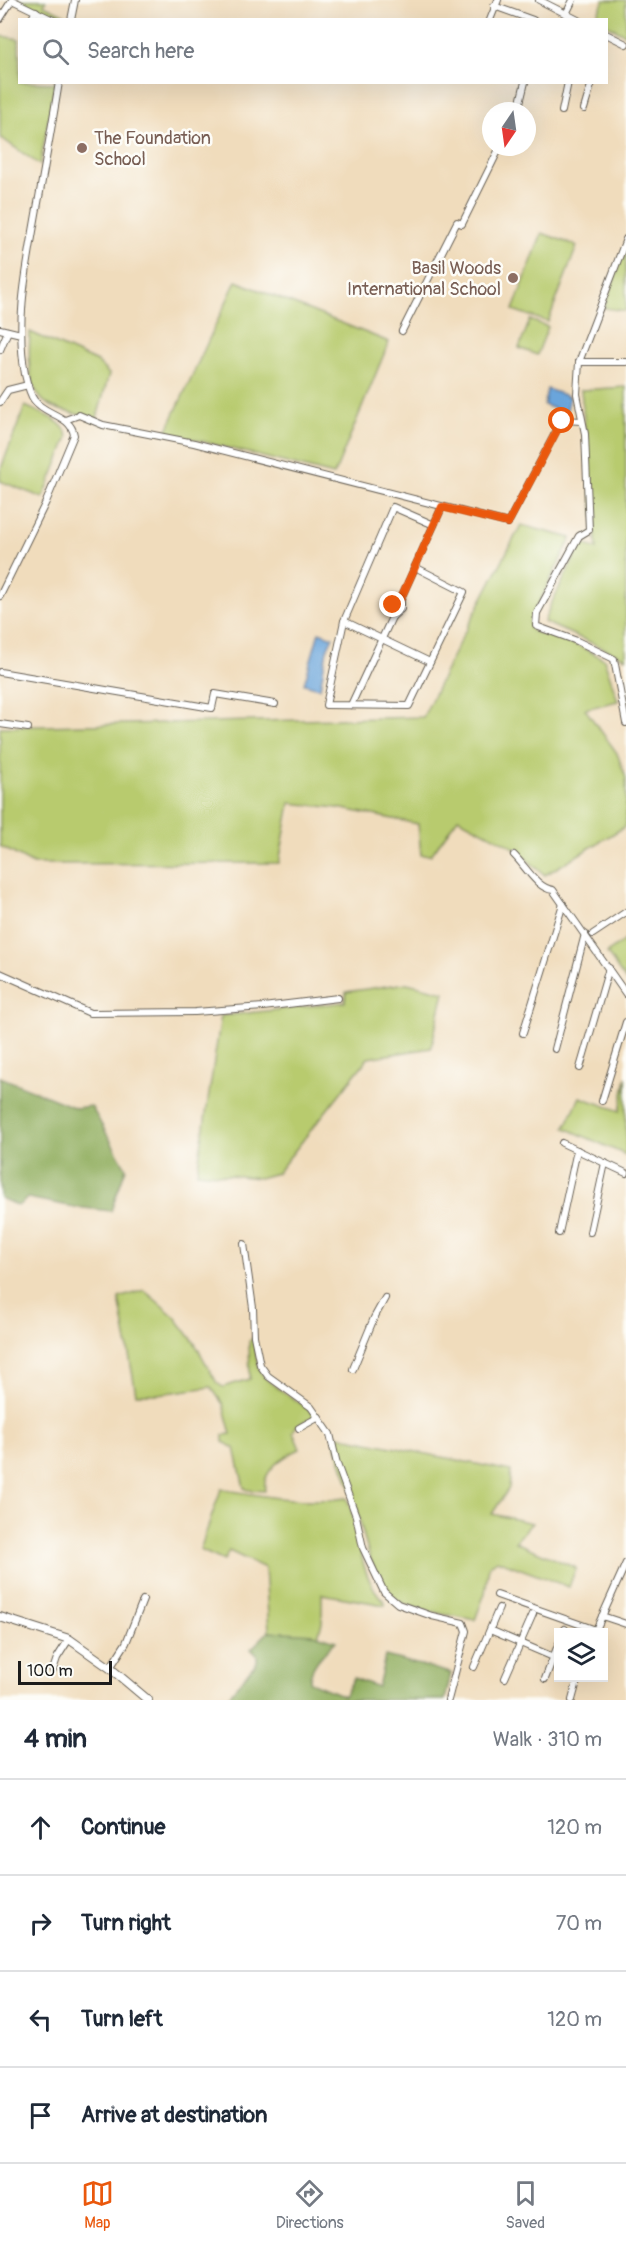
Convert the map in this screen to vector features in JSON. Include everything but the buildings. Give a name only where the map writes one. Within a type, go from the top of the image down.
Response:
[{"type":"main road","points":[[0,1617],[69,1639],[110,1668],[148,1700]]},
{"type":"street","points":[[0,19],[12,0],[49,18]]},
{"type":"street","points":[[71,18],[75,0]]},
{"type":"street","points":[[539,0],[574,18]]},
{"type":"street","points":[[566,14],[573,0]]},
{"type":"street","points":[[491,18],[496,3],[528,18]]},
{"type":"street","points":[[32,18],[36,11]]},
{"type":"street","points":[[608,35],[626,44]]},
{"type":"street","points":[[0,596],[46,502],[74,435],[73,428],[39,405],[33,398],[27,385],[21,334],[23,286],[59,84]]},
{"type":"street","points":[[520,102],[525,84]]},
{"type":"street","points":[[562,111],[568,84]]},
{"type":"street","points":[[584,109],[591,84]]},
{"type":"street","points":[[402,331],[457,222],[462,224],[496,156]]},
{"type":"street","points":[[626,239],[579,362],[577,394],[585,434],[588,530],[579,536],[537,613],[536,626],[577,640],[614,659],[626,723]]},
{"type":"street","points":[[0,329],[21,334]]},
{"type":"street","points":[[0,350],[8,332]]},
{"type":"street","points":[[579,362],[626,362]]},
{"type":"street","points":[[0,402],[8,390],[27,385]]},
{"type":"street","points":[[64,420],[79,415],[103,425],[194,443],[508,523],[560,424],[565,420],[581,421]]},
{"type":"street","points":[[415,567],[464,592],[410,705],[326,705],[344,621],[393,507],[434,525]]},
{"type":"street","points":[[351,705],[392,617],[393,605],[401,598],[442,507]]},
{"type":"street","points":[[344,621],[430,662]]},
{"type":"street","points":[[0,672],[212,708],[215,694],[275,704]]},
{"type":"street","points":[[0,724],[28,728]]},
{"type":"street","points":[[514,855],[541,887],[553,890],[626,994]]},
{"type":"street","points":[[523,1033],[563,904]]},
{"type":"street","points":[[593,934],[626,912]]},
{"type":"street","points":[[555,1049],[585,934]]},
{"type":"street","points":[[580,1068],[609,968]]},
{"type":"street","points":[[0,972],[90,1013],[195,1012],[338,998]]},
{"type":"street","points":[[602,1101],[626,1022]]},
{"type":"street","points":[[562,1143],[626,1173]]},
{"type":"street","points":[[559,1233],[577,1150]]},
{"type":"street","points":[[591,1232],[605,1163]]},
{"type":"street","points":[[244,1244],[253,1308],[254,1336],[260,1365],[268,1376],[311,1407],[330,1434],[337,1464],[356,1516],[363,1548],[384,1592],[398,1604],[432,1616],[463,1623],[465,1626],[466,1631],[448,1700]]},
{"type":"street","points":[[352,1369],[385,1298]]},
{"type":"street","points":[[299,1428],[319,1417]]},
{"type":"street","points":[[597,1628],[626,1563]]},
{"type":"street","points":[[497,1595],[588,1628]]},
{"type":"street","points":[[110,1668],[126,1643],[143,1600]]},
{"type":"street","points":[[474,1667],[499,1608]]},
{"type":"street","points":[[505,1678],[533,1614]]},
{"type":"street","points":[[602,1617],[626,1624]]},
{"type":"street","points":[[490,1630],[554,1657]]},
{"type":"street","points":[[53,1670],[57,1658],[69,1639]]},
{"type":"street","points":[[546,1679],[554,1662]]},
{"type":"street","points":[[572,1700],[577,1682]]},
{"type":"green space","points":[[18,0],[46,0],[44,5],[65,15],[65,18],[58,18]]},
{"type":"green space","points":[[604,0],[626,0],[626,35],[608,26],[608,18],[595,18]]},
{"type":"green space","points":[[0,36],[18,39],[18,84],[55,84],[40,165],[0,137]]},
{"type":"green space","points":[[542,233],[577,246],[548,322],[513,310]]},
{"type":"green space","points":[[626,246],[626,311],[604,308]]},
{"type":"green space","points":[[236,281],[389,342],[334,475],[166,432]]},
{"type":"green space","points":[[530,320],[548,327],[537,355],[519,348]]},
{"type":"green space","points":[[30,332],[97,362],[109,374],[97,418],[62,410],[43,400],[37,392],[30,373]]},
{"type":"green space","points":[[626,387],[626,658],[544,622],[582,543],[597,549],[581,390]]},
{"type":"green space","points":[[25,406],[57,422],[66,431],[68,437],[43,498],[0,481],[0,471]]},
{"type":"green space","points":[[521,525],[571,538],[529,623],[532,631],[579,646],[604,659],[618,701],[585,709],[617,753],[626,778],[626,826],[545,875],[511,846],[458,818],[431,855],[421,855],[418,824],[338,808],[290,803],[279,863],[33,864],[0,846],[0,727],[423,717]]},
{"type":"green space","points":[[626,939],[626,981],[607,953]]},
{"type":"green space","points":[[407,983],[444,992],[431,1048],[368,1058],[277,1173],[259,1178],[197,1172],[221,1016],[345,1002],[346,992]]},
{"type":"green space","points":[[0,1077],[76,1108],[91,1106],[126,1168],[111,1211],[28,1198],[18,1206],[0,1198]]},
{"type":"green space","points":[[626,1077],[626,1155],[565,1128],[580,1097],[620,1111]]},
{"type":"green space","points":[[144,1290],[175,1317],[194,1342],[217,1383],[223,1387],[250,1379],[249,1341],[253,1338],[258,1364],[264,1377],[315,1416],[297,1425],[293,1432],[300,1449],[281,1460],[270,1470],[265,1483],[265,1491],[244,1488],[235,1448],[223,1442],[223,1435],[231,1434],[223,1404],[211,1387],[158,1394],[136,1394],[119,1298]]},
{"type":"green space","points":[[333,1435],[511,1471],[509,1488],[492,1514],[532,1523],[515,1542],[576,1568],[569,1587],[497,1560],[489,1566],[485,1593],[475,1620],[426,1611],[399,1601],[389,1593],[375,1570]]},
{"type":"green space","points":[[221,1489],[300,1500],[347,1498],[364,1567],[369,1580],[385,1605],[322,1594],[322,1623],[318,1636],[269,1631],[265,1568],[229,1551],[224,1561],[200,1550]]},
{"type":"green space","points":[[269,1631],[314,1634],[336,1641],[315,1665],[310,1682],[344,1696],[354,1678],[378,1687],[385,1656],[451,1673],[445,1700],[225,1700],[257,1662],[257,1655],[251,1649]]},
{"type":"water","points":[[547,389],[570,397],[566,413],[544,405]]},
{"type":"water","points":[[319,632],[333,637],[327,650],[320,688],[304,684]]},
{"type":"place","name":"The Foundation School","points":[[82,148]]},
{"type":"place","name":"Basil Woods International School","points":[[513,278]]},
{"type":"route","points":[[393,605],[401,598],[442,507],[508,523],[562,421]]}]
